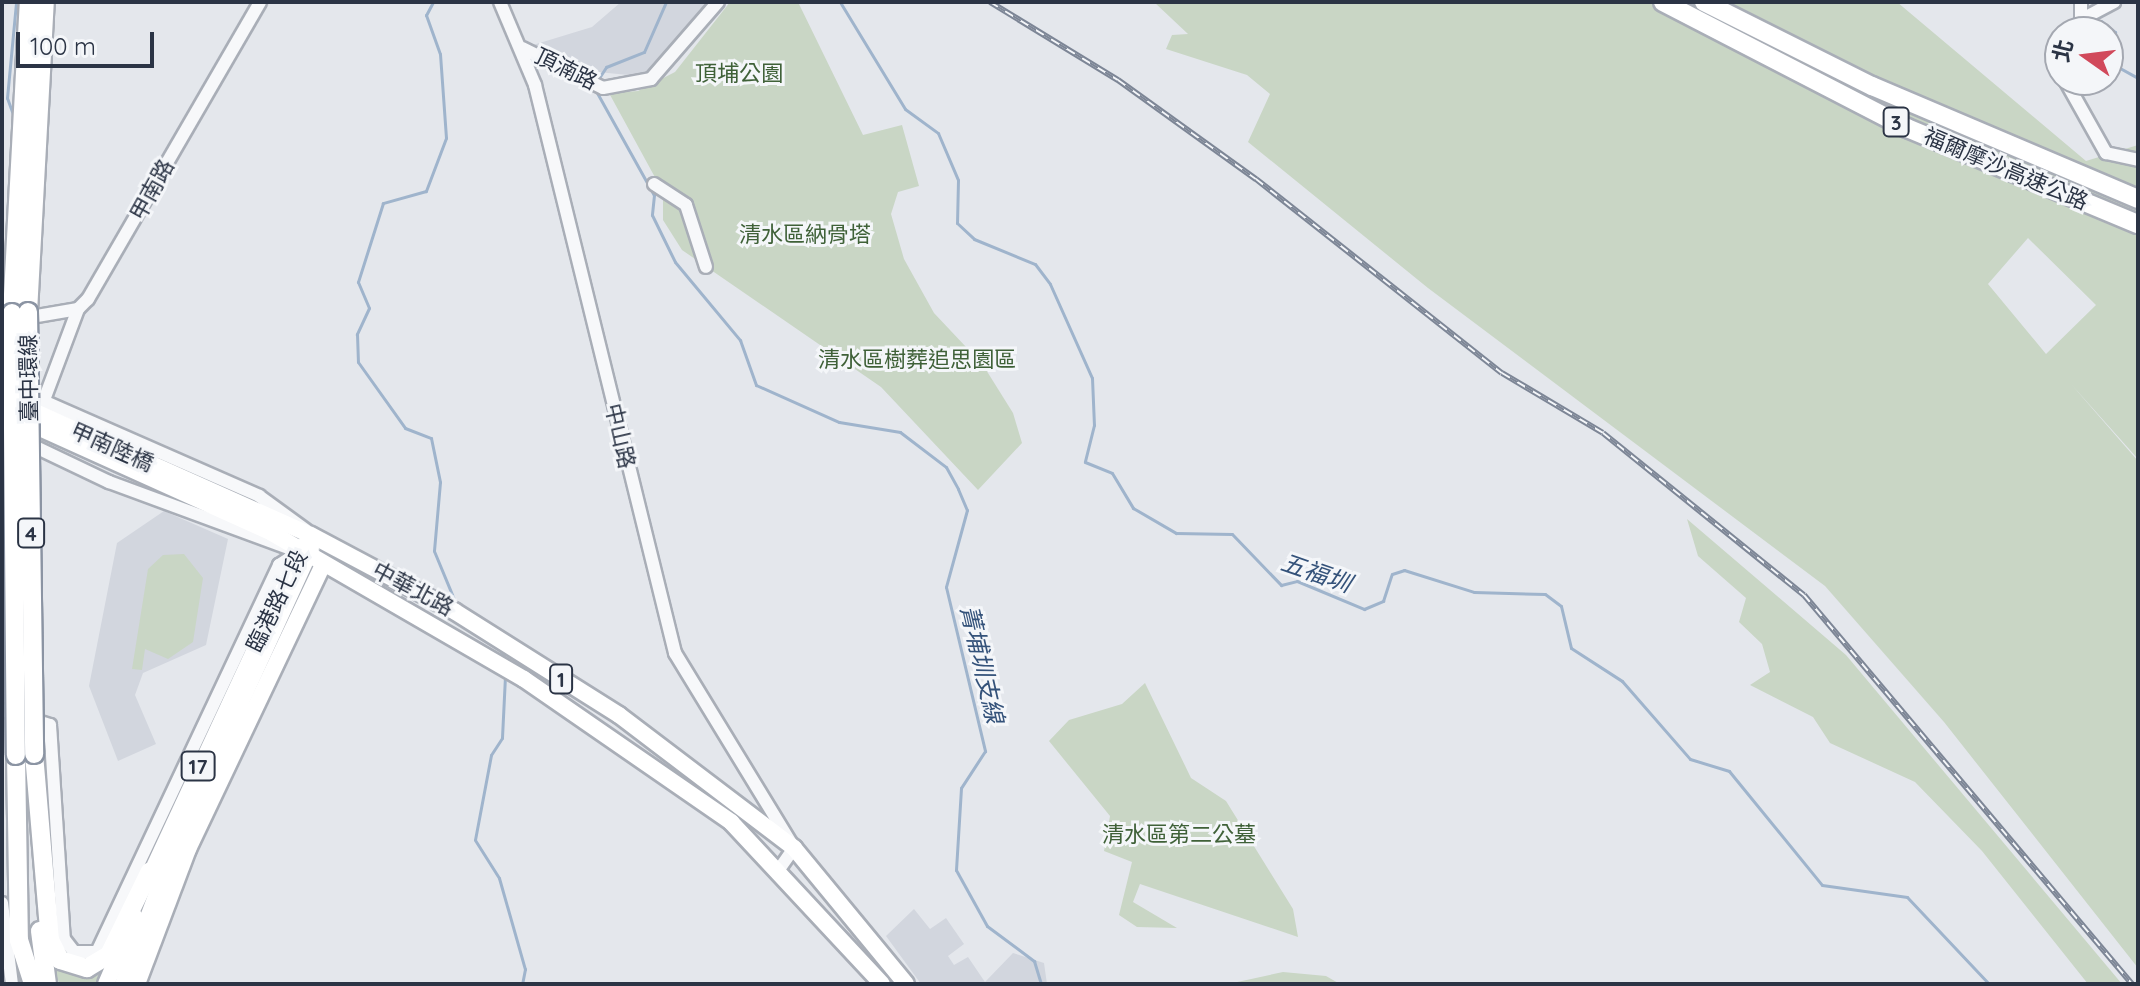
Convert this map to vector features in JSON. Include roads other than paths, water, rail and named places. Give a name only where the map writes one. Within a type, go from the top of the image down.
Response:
[{"type":"highway","name":"臺中環線","points":[[25,755],[12,313],[29,2]]},
{"type":"highway","name":"臺中環線","points":[[25,755],[28,312],[45,2]]},
{"type":"highway","name":"福爾摩沙高速公路","points":[[1663,2],[1907,128],[2138,224]]},
{"type":"highway","name":"福爾摩沙高速公路","points":[[1704,2],[1872,86],[2138,199]]},
{"type":"highway","points":[[25,755],[50,940],[60,960],[79,968],[109,955],[150,871]]},
{"type":"highway","points":[[21,984],[19,940],[25,755]]},
{"type":"highway","points":[[41,861],[47,984]]},
{"type":"highway","points":[[19,940],[33,984]]},
{"type":"main road","name":"甲南陸橋","points":[[2,397],[218,502]]},
{"type":"main road","name":"甲南陸橋","points":[[2,411],[218,502]]},
{"type":"main road","name":"1","points":[[218,502],[311,535]]},
{"type":"main road","name":"1","points":[[218,502],[311,559]]},
{"type":"main road","name":"中華北路","points":[[311,535],[454,611],[619,715],[794,848]]},
{"type":"main road","name":"臨港路七段","points":[[123,984],[311,559],[311,535]]},
{"type":"main road","name":"中華北路","points":[[311,559],[440,626],[611,736],[731,822],[780,868]]},
{"type":"main road","name":"臨港路七段","points":[[106,984],[150,871],[311,559]]},
{"type":"main road","name":"臨港路七段","points":[[137,984],[181,847]]},
{"type":"main road","name":"中山路","points":[[794,848],[906,984]]},
{"type":"main road","name":"1","points":[[780,868],[882,984]]},
{"type":"street","name":"甲南路","points":[[44,400],[78,309],[98,287],[260,2]]},
{"type":"street","name":"中山路","points":[[500,2],[522,48],[675,653],[794,848]]},
{"type":"street","name":"頂湳路","points":[[522,48],[603,88],[651,79],[718,2]]},
{"type":"street","points":[[2088,16],[2114,2]]},
{"type":"street","points":[[2074,96],[2106,153],[2138,160]]},
{"type":"street","points":[[654,184],[686,205],[706,267]]},
{"type":"street","points":[[2,322],[78,309]]},
{"type":"street","name":"中華北路","points":[[2,383],[259,496],[311,535]]},
{"type":"street","name":"中華北路","points":[[2,431],[109,482],[311,559]]},
{"type":"street","points":[[2,710],[50,725],[64,939],[74,952],[97,952],[279,565],[311,559]]},
{"type":"street","points":[[780,868],[794,848]]},
{"type":"street","points":[[2,903],[12,984]]},
{"type":"waterway","points":[[14,117],[7,98],[16,2]]},
{"type":"waterway","points":[[433,2],[426,15],[440,54],[446,138],[426,191],[383,203],[358,282],[369,308],[357,334],[358,362],[405,428],[431,438],[440,482],[434,551],[456,604]]},
{"type":"waterway","name":"菁埔圳支線","points":[[597,81],[606,67],[644,52],[666,2]]},
{"type":"waterway","name":"五福圳","points":[[840,2],[905,109],[938,133],[958,180],[957,223],[974,239],[1035,264],[1050,284],[1092,378],[1094,425],[1085,462],[1112,473],[1133,508],[1176,533],[1232,534],[1281,585],[1297,581],[1364,609],[1383,601],[1392,574],[1404,570],[1474,592],[1545,594],[1561,606],[1571,648],[1622,681],[1690,759],[1729,771],[1822,885],[1907,897],[1989,984]]},
{"type":"waterway","points":[[2124,70],[2138,78]]},
{"type":"waterway","name":"菁埔圳支線","points":[[596,91],[654,195],[652,215],[675,262],[740,340],[756,385],[839,422],[900,432],[946,467],[958,489],[967,510],[946,587],[985,751],[961,788],[956,870],[987,926],[1034,961],[1041,984]]},
{"type":"waterway","points":[[498,646],[506,661]]},
{"type":"waterway","points":[[505,676],[502,738],[491,755],[475,840],[499,878],[525,969],[522,984]]},
{"type":"railway","points":[[990,2],[1118,80],[1256,179],[1502,373],[1603,433],[1804,595],[2132,984]]},
{"type":"park label","name":"頂埔公園","points":[[739,74]]},
{"type":"park label","name":"清水區納骨塔","points":[[805,235]]},
{"type":"park label","name":"清水區樹葬追思園區","points":[[917,360]]},
{"type":"park label","name":"清水區第二公墓","points":[[1179,835]]}]
